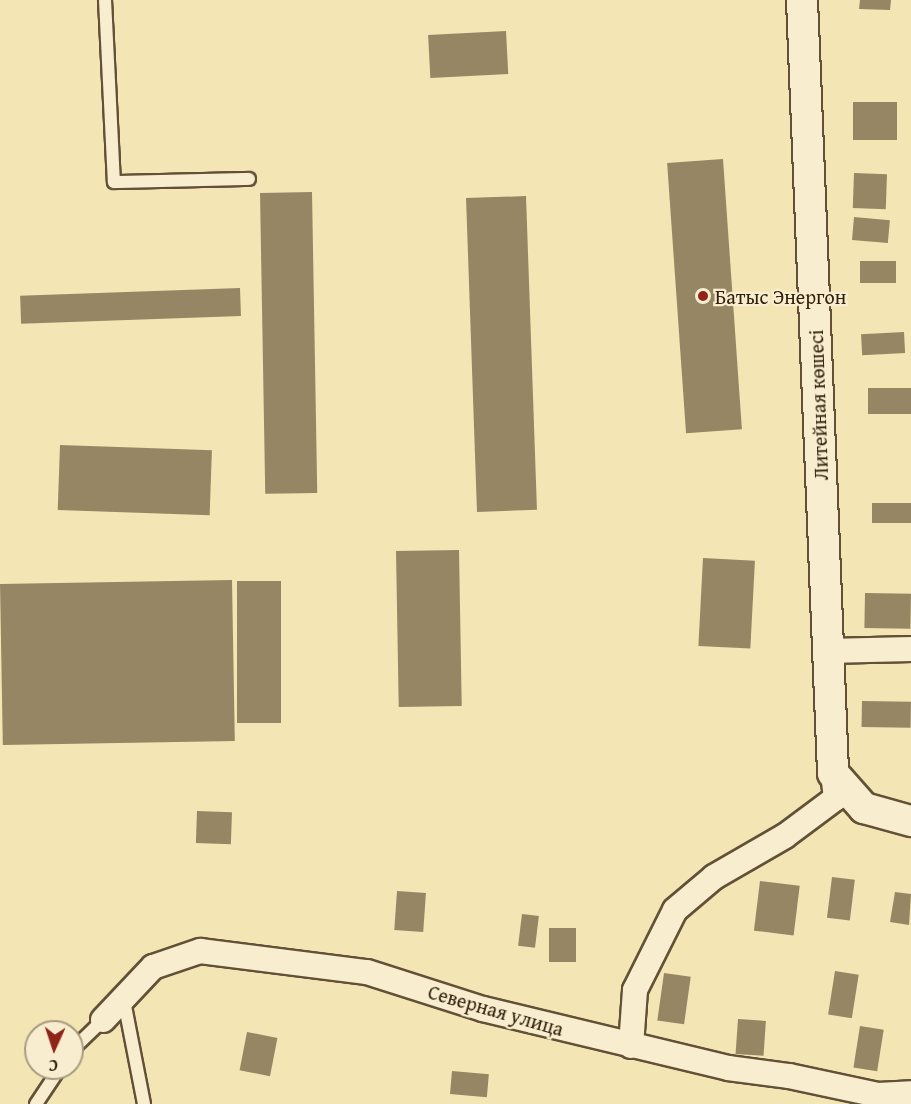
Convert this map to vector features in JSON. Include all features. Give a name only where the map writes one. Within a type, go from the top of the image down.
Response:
[{"type":"street","name":"Литейная көшесі","points":[[802,0],[833,773]]},
{"type":"street","points":[[828,651],[911,649]]},
{"type":"street","points":[[833,773],[864,808],[911,821]]},
{"type":"street","points":[[631,1046],[635,990],[675,910],[714,877],[784,836],[836,798],[833,773]]},
{"type":"street","name":"Северная улица","points":[[103,1020],[124,1001],[153,968],[200,951],[367,972],[483,1009],[728,1068],[789,1076],[878,1095],[911,1093]]},
{"type":"lane","points":[[105,0],[114,182],[249,179]]},
{"type":"lane","points":[[124,1001],[144,1104]]},
{"type":"lane","points":[[84,1038],[103,1020]]},
{"type":"lane","points":[[36,1104],[52,1080]]},
{"type":"building","points":[[860,0],[891,0],[890,10],[859,9]]},
{"type":"building","points":[[506,31],[508,74],[430,78],[428,35]]},
{"type":"building","points":[[853,102],[897,102],[897,140],[853,140]]},
{"type":"building","name":"Батыс Энергон","points":[[723,159],[742,429],[686,433],[667,163]]},
{"type":"building","points":[[854,173],[887,174],[886,209],[853,208]]},
{"type":"building","points":[[312,192],[317,493],[265,494],[260,193]]},
{"type":"building","points":[[526,196],[537,510],[477,512],[466,198]]},
{"type":"building","points":[[854,217],[890,220],[888,243],[852,240]]},
{"type":"building","points":[[860,261],[896,261],[896,283],[860,283]]},
{"type":"building","points":[[240,288],[241,316],[21,324],[20,296]]},
{"type":"building","points":[[904,332],[905,353],[862,355],[861,334]]},
{"type":"building","points":[[868,388],[911,388],[911,414],[868,414]]},
{"type":"building","points":[[60,445],[212,450],[210,515],[58,510]]},
{"type":"building","points":[[872,503],[911,503],[911,523],[872,523]]},
{"type":"building","points":[[459,550],[462,706],[399,707],[396,551]]},
{"type":"building","points":[[703,558],[755,561],[750,649],[698,646]]},
{"type":"building","points":[[232,580],[235,741],[3,745],[0,584]]},
{"type":"building","points":[[237,581],[281,581],[281,723],[237,723]]},
{"type":"building","points":[[865,593],[911,594],[910,629],[864,628]]},
{"type":"building","points":[[862,701],[911,702],[911,728],[862,727]]},
{"type":"building","points":[[197,811],[232,812],[231,844],[196,843]]},
{"type":"building","points":[[832,877],[855,880],[850,920],[827,918]]},
{"type":"building","points":[[760,881],[800,886],[794,936],[754,931]]},
{"type":"building","points":[[397,891],[426,893],[423,932],[394,930]]},
{"type":"building","points":[[895,892],[911,894],[909,925],[890,922]]},
{"type":"building","points":[[522,914],[539,916],[535,948],[518,946]]},
{"type":"building","points":[[549,928],[576,928],[576,962],[549,962]]},
{"type":"building","points":[[835,971],[859,975],[852,1018],[828,1014]]},
{"type":"building","points":[[664,973],[691,977],[684,1024],[657,1021]]},
{"type":"building","points":[[738,1019],[766,1021],[763,1056],[736,1054]]},
{"type":"building","points":[[860,1026],[884,1030],[877,1071],[853,1067]]},
{"type":"building","points":[[247,1032],[277,1038],[270,1076],[240,1070]]},
{"type":"building","points":[[452,1071],[489,1074],[487,1097],[450,1094]]},
{"type":"place","name":"Батыс Энергон","points":[[703,296]]}]
